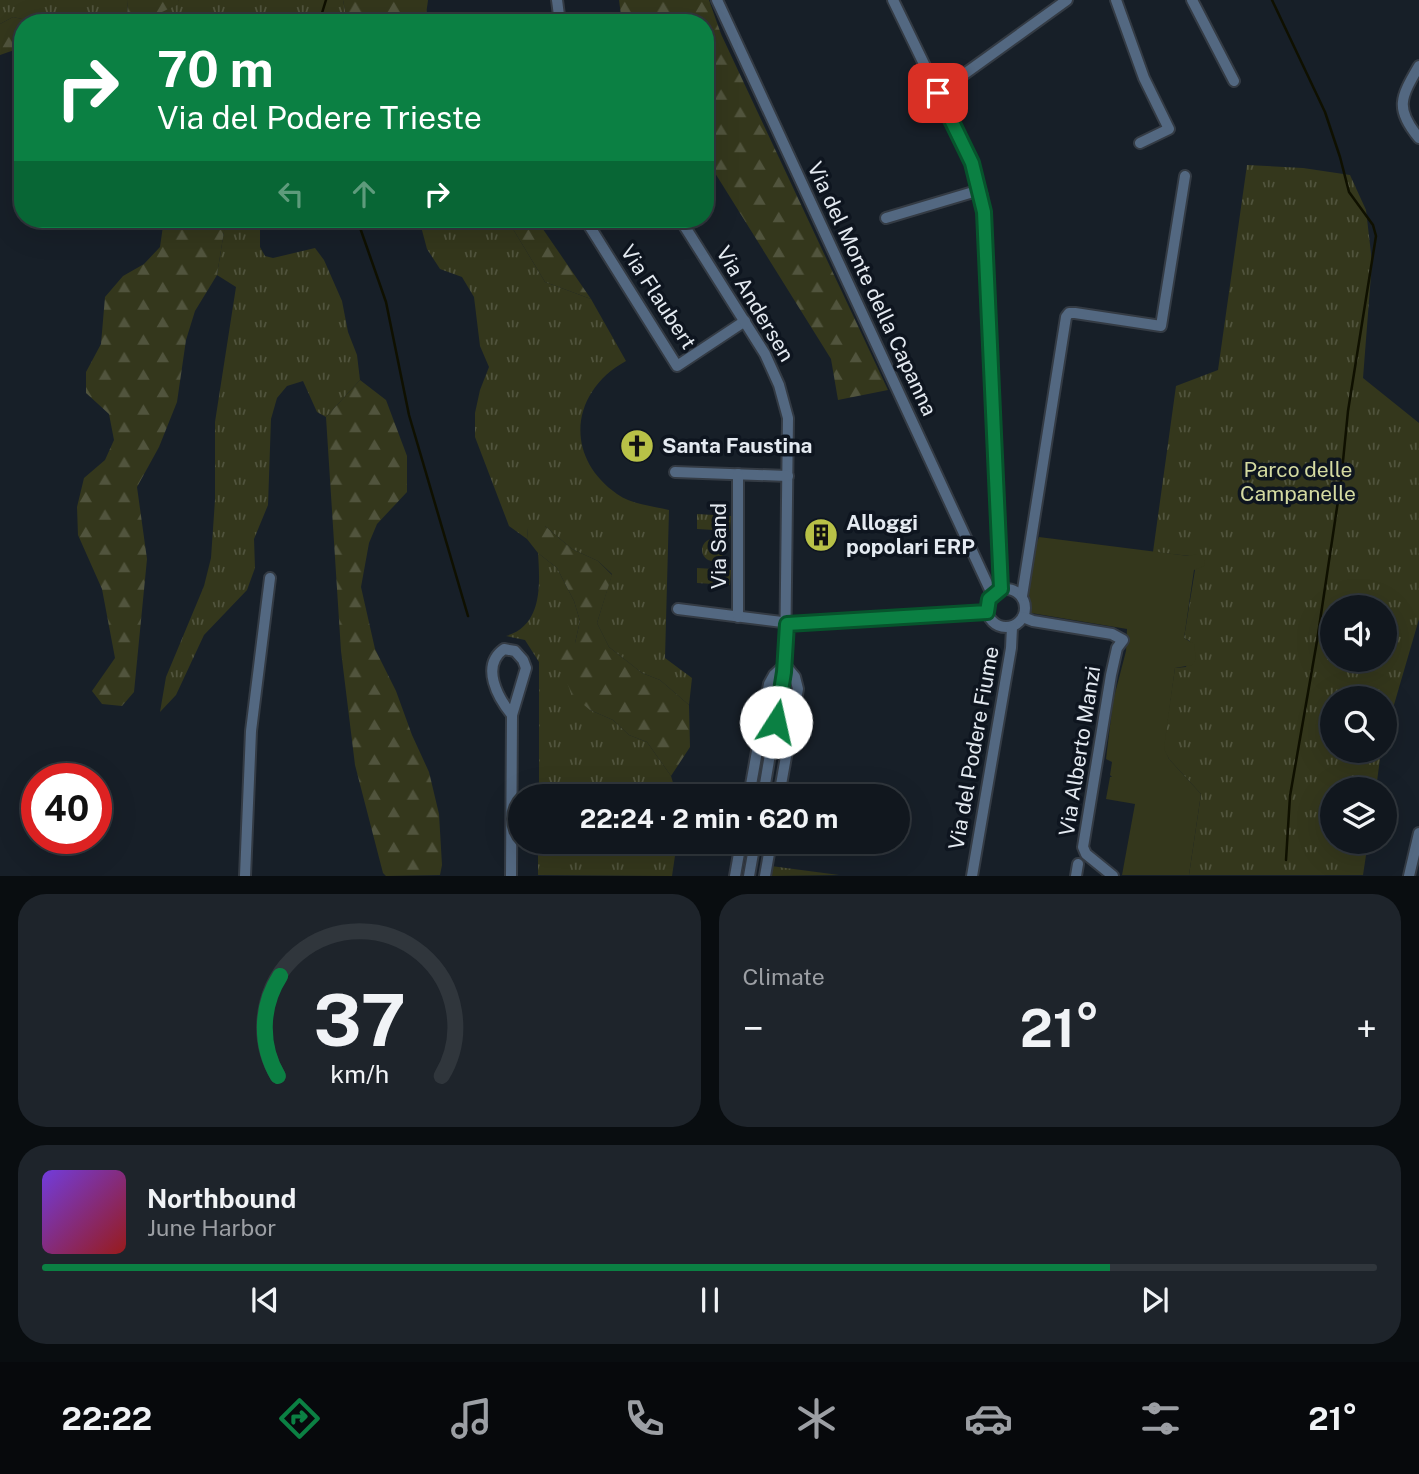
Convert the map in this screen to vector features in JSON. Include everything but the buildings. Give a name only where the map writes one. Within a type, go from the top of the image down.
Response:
[{"type":"street","name":"Via del Monte della Capanna","points":[[718,0],[737,46],[997,592]]},
{"type":"street","points":[[893,0],[972,163],[980,190],[985,223],[997,592]]},
{"type":"street","points":[[938,93],[1067,0]]},
{"type":"street","points":[[1116,0],[1144,78],[1169,130],[1140,143]]},
{"type":"street","points":[[1192,0],[1234,81]]},
{"type":"street","points":[[1419,66],[1405,90],[1402,110],[1405,119],[1419,138]]},
{"type":"street","points":[[1022,596],[1014,590],[997,592],[987,602],[987,612],[996,625],[1012,627],[1023,617],[1026,607],[1022,596],[1066,317],[1069,313],[1075,313],[1161,326],[1185,176]]},
{"type":"street","points":[[886,218],[980,190]]},
{"type":"street","name":"Via Flaubert","points":[[591,228],[677,366],[745,321]]},
{"type":"street","name":"Via Andersen","points":[[686,228],[769,362],[784,399],[788,423],[785,666],[765,784]]},
{"type":"street","points":[[675,472],[788,475]]},
{"type":"street","name":"Via Sand","points":[[737,617],[738,474]]},
{"type":"street","points":[[245,876],[251,731],[270,579]]},
{"type":"street","points":[[678,609],[787,624],[987,612]]},
{"type":"street","name":"Via Alberto Manzi","points":[[1023,617],[1112,634],[1123,640],[1117,648],[1111,674],[1083,847],[1086,854],[1113,876]]},
{"type":"street","name":"Via del Podere Fiume","points":[[972,876],[1010,656],[1012,627]]},
{"type":"street","points":[[511,876],[512,715],[526,668],[515,651],[504,649],[492,668],[499,699],[512,715]]},
{"type":"street","name":"Via Andersen","points":[[750,784],[769,684],[774,675],[785,666]]},
{"type":"street","name":"Via Andersen","points":[[781,784],[798,689],[795,677],[785,666]]},
{"type":"street","points":[[1409,876],[1419,833]]},
{"type":"street","points":[[735,876],[739,854]]},
{"type":"street","points":[[749,876],[753,854]]},
{"type":"street","points":[[765,876],[769,854]]},
{"type":"green space","points":[[0,0],[128,0],[127,14],[14,14],[14,17],[0,24]]},
{"type":"green space","points":[[128,0],[178,0],[180,3],[159,14],[127,14]]},
{"type":"green space","points":[[178,0],[343,0],[346,14],[159,14],[179,3]]},
{"type":"green space","points":[[343,0],[428,0],[426,14],[346,14]]},
{"type":"green space","points":[[619,0],[709,0],[714,14],[621,14]]},
{"type":"green space","points":[[714,14],[888,390],[838,400],[831,359],[714,171]]},
{"type":"green space","points":[[14,17],[14,50],[0,55],[0,24]]},
{"type":"green space","name":"Parco delle Campanelle","points":[[1247,165],[1303,168],[1350,175],[1366,210],[1372,262],[1363,378],[1419,423],[1419,619],[1397,694],[1397,686],[1320,686],[1320,763],[1379,763],[1378,777],[1320,777],[1320,854],[1366,854],[1363,875],[1189,875],[1201,794],[1169,759],[1163,748],[1175,668],[1186,667],[1190,641],[1184,638],[1195,570],[1190,556],[1153,552],[1176,386],[1218,370]]},
{"type":"green space","points":[[163,228],[225,228],[217,275],[195,311],[186,340],[177,402],[159,447],[137,487],[147,559],[134,692],[122,706],[102,704],[92,691],[115,658],[102,589],[78,535],[77,507],[84,478],[105,460],[114,440],[109,414],[86,393],[86,372],[101,344],[105,297],[123,276],[144,264],[160,247]]},
{"type":"green space","points":[[225,228],[260,228],[260,247],[265,256],[273,258],[315,248],[324,260],[342,301],[348,332],[357,355],[360,380],[326,417],[317,412],[303,381],[287,386],[277,398],[271,419],[268,505],[254,539],[255,568],[247,590],[204,635],[176,695],[160,712],[166,677],[204,586],[211,558],[215,500],[215,422],[236,287],[217,275]]},
{"type":"green space","points":[[421,228],[512,228],[545,282],[591,299],[626,361],[594,389],[585,406],[581,424],[582,443],[588,461],[600,479],[617,494],[635,502],[669,510],[665,658],[692,678],[689,705],[660,680],[642,673],[609,647],[597,623],[612,574],[598,561],[572,549],[545,526],[528,528],[527,539],[509,526],[475,437],[475,413],[489,367],[480,346],[474,297],[462,277],[440,269],[427,249]]},
{"type":"green space","points":[[512,228],[542,228],[591,299],[545,282]]},
{"type":"green space","points":[[360,380],[386,400],[407,456],[407,492],[377,524],[369,543],[361,587],[375,649],[396,691],[429,772],[439,814],[442,865],[440,875],[386,876],[383,873],[355,765],[341,651],[326,417]]},
{"type":"green space","points":[[697,514],[731,516],[730,531],[697,529]]},
{"type":"green space","points":[[534,522],[545,526],[572,549],[598,561],[612,575],[597,623],[609,647],[642,673],[660,680],[689,705],[690,747],[671,776],[647,742],[629,735],[613,720],[590,710],[572,695],[561,668],[559,652],[575,643],[580,621],[574,601],[557,568],[538,553],[527,539],[528,528]]},
{"type":"green space","points":[[1039,537],[1189,556],[1197,554],[1205,560],[1204,566],[1194,570],[1184,638],[1194,644],[1196,659],[1192,665],[1175,668],[1164,748],[1169,759],[1201,794],[1189,875],[1122,875],[1135,804],[1106,799],[1112,777],[1112,762],[1106,759],[1113,701],[1126,651],[1127,629],[1031,613],[1030,575]]},
{"type":"green space","points":[[713,539],[721,542],[724,550],[721,558],[713,561],[705,558],[702,550],[705,542]]},
{"type":"green space","points":[[538,553],[557,568],[574,601],[580,621],[575,643],[590,710],[613,720],[629,735],[647,742],[671,776],[673,784],[539,784],[539,662],[525,640],[506,636],[518,631],[533,613],[539,578]]},
{"type":"green space","points":[[697,568],[731,570],[730,585],[697,583]]},
{"type":"green space","points":[[538,854],[675,854],[672,876],[538,875]]},
{"type":"green space","points":[[771,866],[839,875],[768,876]]},
{"type":"waterway","points":[[322,14],[326,0]]},
{"type":"waterway","points":[[1272,0],[1325,112],[1349,192],[1373,225],[1376,236],[1348,411],[1341,481],[1317,641],[1290,796],[1286,860]]},
{"type":"waterway","points":[[360,228],[386,302],[409,415],[468,616]]},
{"type":"place","name":"Santa Faustina","points":[[637,446]]},
{"type":"place","name":"Alloggi popolari ERP","points":[[821,535]]},
{"type":"route","points":[[776,722],[784,672],[787,624],[987,612],[992,594],[1001,589],[982,196],[972,163],[938,93]]}]
